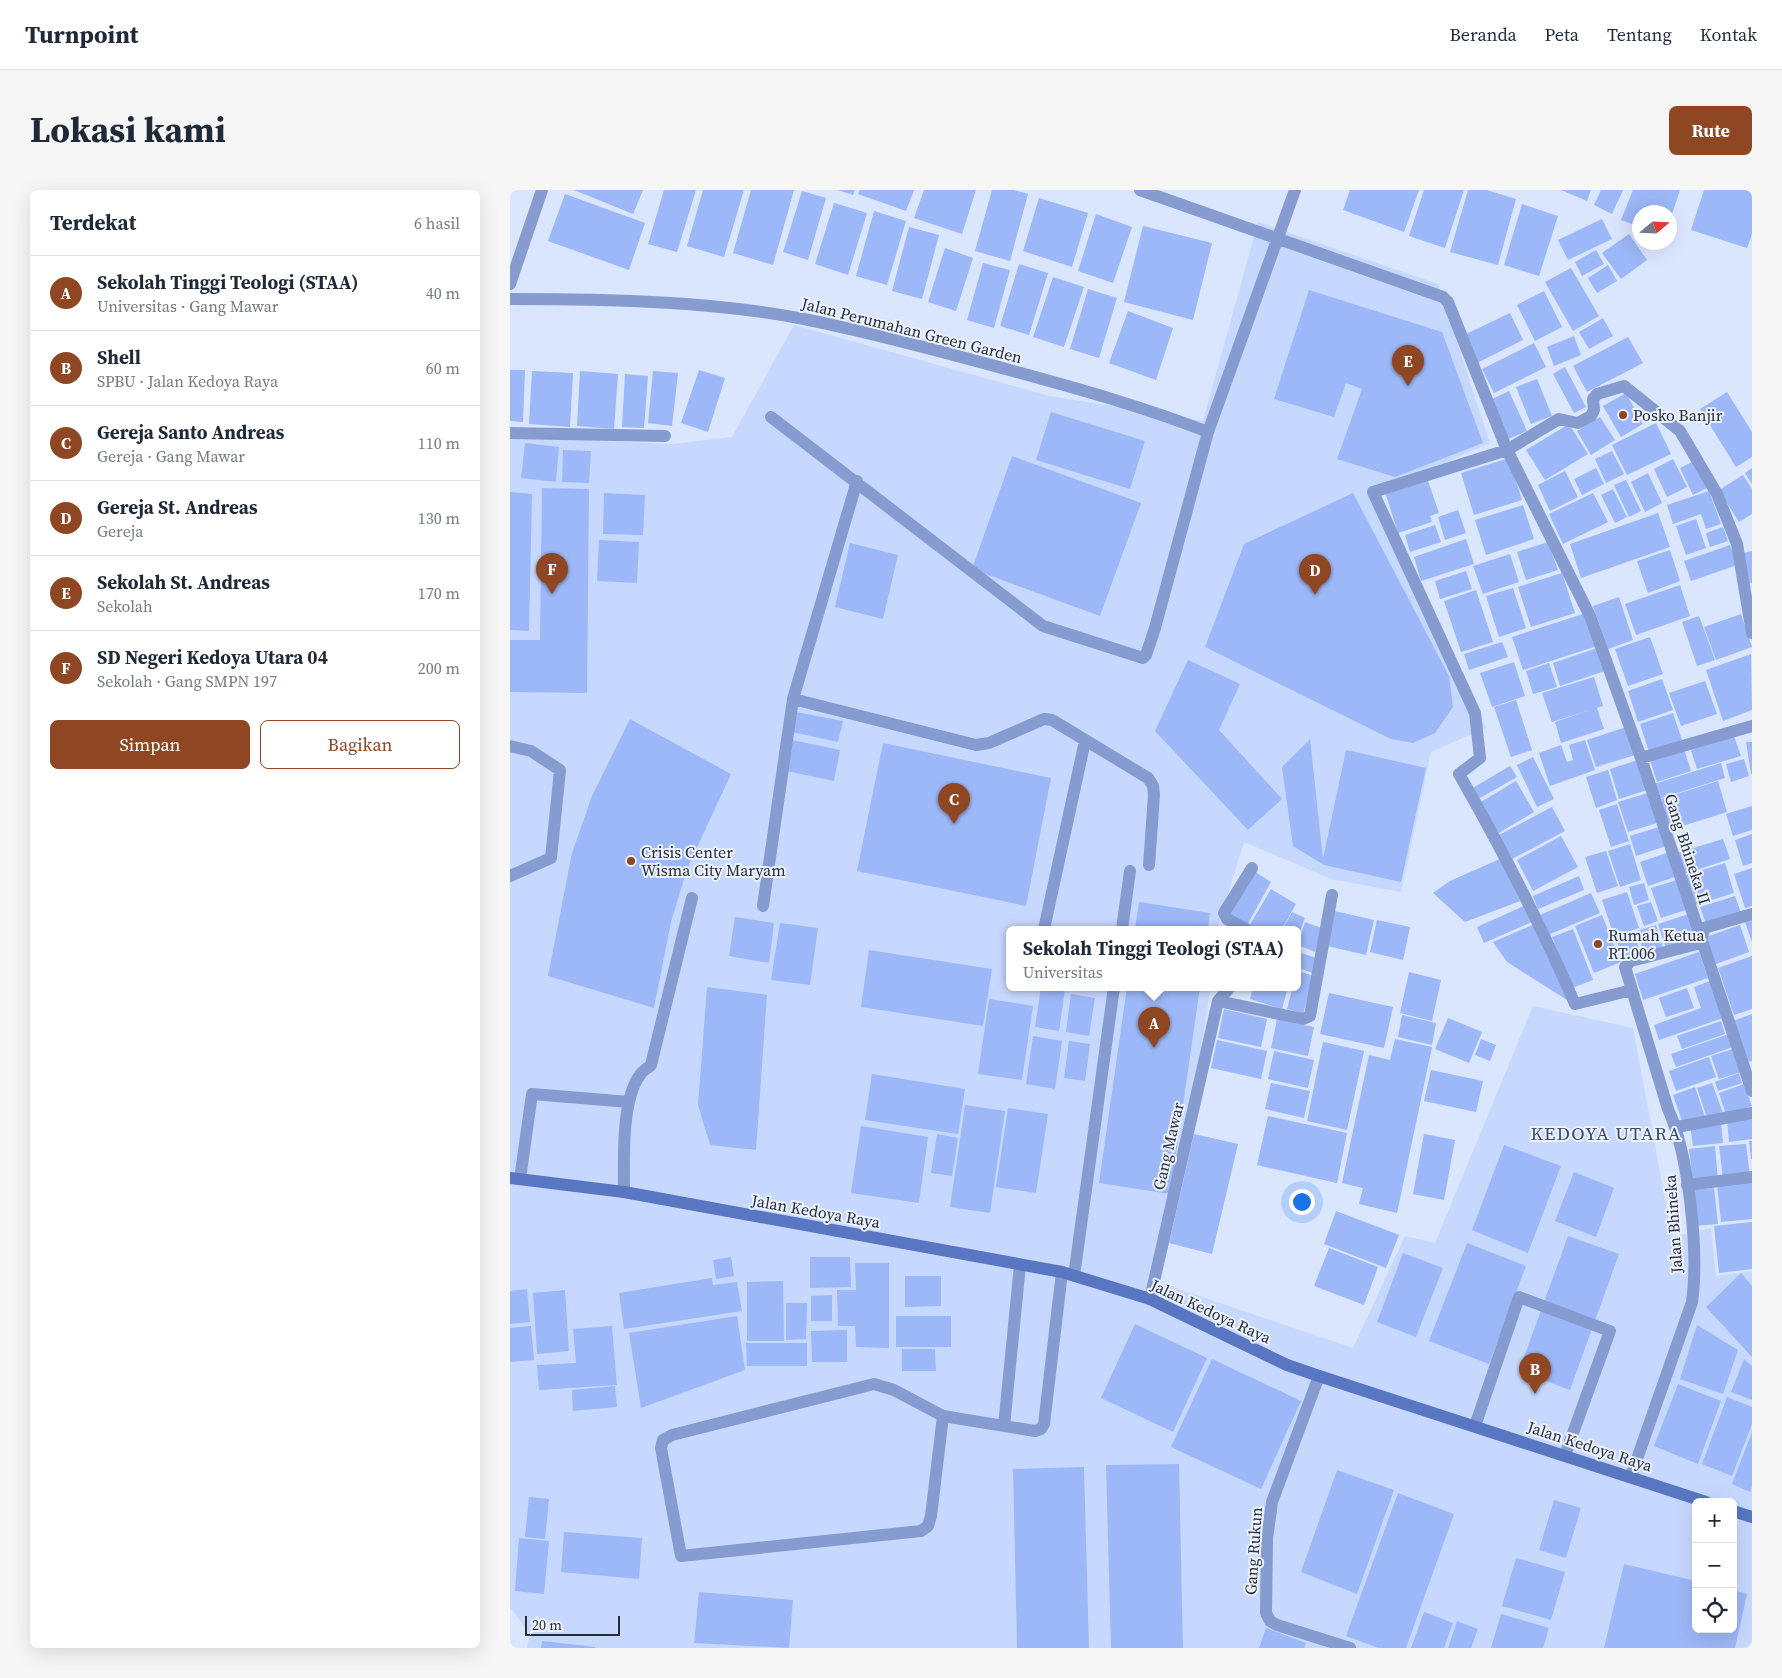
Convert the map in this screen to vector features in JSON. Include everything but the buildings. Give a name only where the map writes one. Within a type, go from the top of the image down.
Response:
[{"type":"street","points":[[510,284],[542,190]]},
{"type":"street","points":[[1140,190],[1277,238]]},
{"type":"street","points":[[771,417],[1044,626],[1144,658],[1155,628],[1208,432],[1295,190]]},
{"type":"street","name":"Gang Bhineka II","points":[[1277,238],[1442,297],[1448,302],[1507,450],[1590,616],[1641,758],[1701,944],[1752,1091]]},
{"type":"street","name":"Jalan Perumahan Green Garden","points":[[510,299],[699,306],[802,319],[914,344],[1088,392],[1157,412],[1208,432]]},
{"type":"street","points":[[1632,990],[1575,1004],[1547,939],[1499,844],[1459,774],[1480,758],[1475,713],[1372,492],[1507,450],[1559,419],[1578,423],[1591,416],[1594,410],[1593,399],[1597,394],[1620,386],[1627,388],[1680,431],[1717,494],[1737,544],[1752,632]]},
{"type":"street","points":[[510,433],[665,436]]},
{"type":"street","points":[[763,906],[793,698],[857,482]]},
{"type":"street","points":[[793,698],[976,745],[989,743],[1044,719],[1052,720],[1148,778],[1153,786],[1149,866]]},
{"type":"street","points":[[1641,758],[1752,726]]},
{"type":"street","points":[[1044,926],[1085,741]]},
{"type":"street","points":[[510,746],[531,751],[560,770],[560,783],[551,858],[510,876]]},
{"type":"street","points":[[1240,926],[1227,920],[1224,913],[1252,868]]},
{"type":"street","points":[[1122,926],[1130,871]]},
{"type":"street","points":[[1218,1002],[1303,1019],[1310,1016],[1332,895]]},
{"type":"street","points":[[624,1192],[624,1143],[629,1102],[639,1075],[651,1065],[692,898]]},
{"type":"street","points":[[1701,944],[1704,928],[1752,914]]},
{"type":"street","name":"Jalan Bhineka","points":[[1631,1476],[1692,1302],[1694,1282],[1687,1185],[1676,1127],[1668,1108],[1625,967],[1631,961],[1701,944]]},
{"type":"street","points":[[944,1416],[931,1516],[928,1526],[921,1531],[681,1556],[660,1448],[663,1440],[672,1435],[874,1384],[894,1390],[944,1416],[1035,1431],[1041,1429],[1044,1424],[1113,991]]},
{"type":"street","name":"Gang Mawar","points":[[1150,1298],[1218,1002],[1227,991]]},
{"type":"street","points":[[515,1178],[532,1094],[629,1102]]},
{"type":"street","points":[[1676,1127],[1752,1113]]},
{"type":"street","points":[[1687,1185],[1752,1177]]},
{"type":"street","name":"Jalan Kedoya Raya","points":[[515,1178],[624,1192],[1068,1274],[1150,1298],[1287,1364],[1319,1376],[1694,1498]]},
{"type":"street","points":[[1004,1426],[1020,1265]]},
{"type":"street","points":[[1475,1426],[1519,1298],[1610,1331],[1565,1455]]},
{"type":"street","name":"Gang Rukun","points":[[1319,1376],[1272,1502],[1267,1539],[1266,1613],[1270,1621],[1277,1625],[1350,1648]]},
{"type":"street","points":[[1737,1512],[1752,1517]]},
{"type":"shaded area","points":[[1258,222],[1438,284],[1490,443],[1419,474],[1367,491],[1486,728],[1431,752],[1401,892],[1331,879],[1244,842],[1218,926],[1006,926],[1006,991],[1210,991],[1187,1132],[1152,1280],[1353,1348],[1405,1236],[1435,1243],[1533,1006],[1633,1028],[1672,1237],[1711,1228],[1716,1276],[1752,1271],[1752,1648],[527,1648],[530,1634],[510,1607],[510,437],[673,444],[732,437],[794,325],[1050,396],[1203,421]]},
{"type":"place","name":"Sekolah St. Andreas","points":[[1408,386]]},
{"type":"place","name":"Posko Banjir","points":[[1623,415]]},
{"type":"place","name":"SD Negeri Kedoya Utara 04","points":[[552,594]]},
{"type":"place","name":"Gereja St. Andreas","points":[[1315,595]]},
{"type":"place","name":"Gereja Santo Andreas","points":[[954,824]]},
{"type":"place","name":"Crisis Center Wisma City Maryam","points":[[631,861]]},
{"type":"place","name":"Rumah Ketua RT.006","points":[[1598,944]]},
{"type":"place","name":"Sekolah Tinggi Teologi (STAA)","points":[[1154,1048]]},
{"type":"place","name":"Shell","points":[[1535,1394]]},
{"type":"district","name":"KEDOYA UTARA","points":[[1606,1133]]}]
